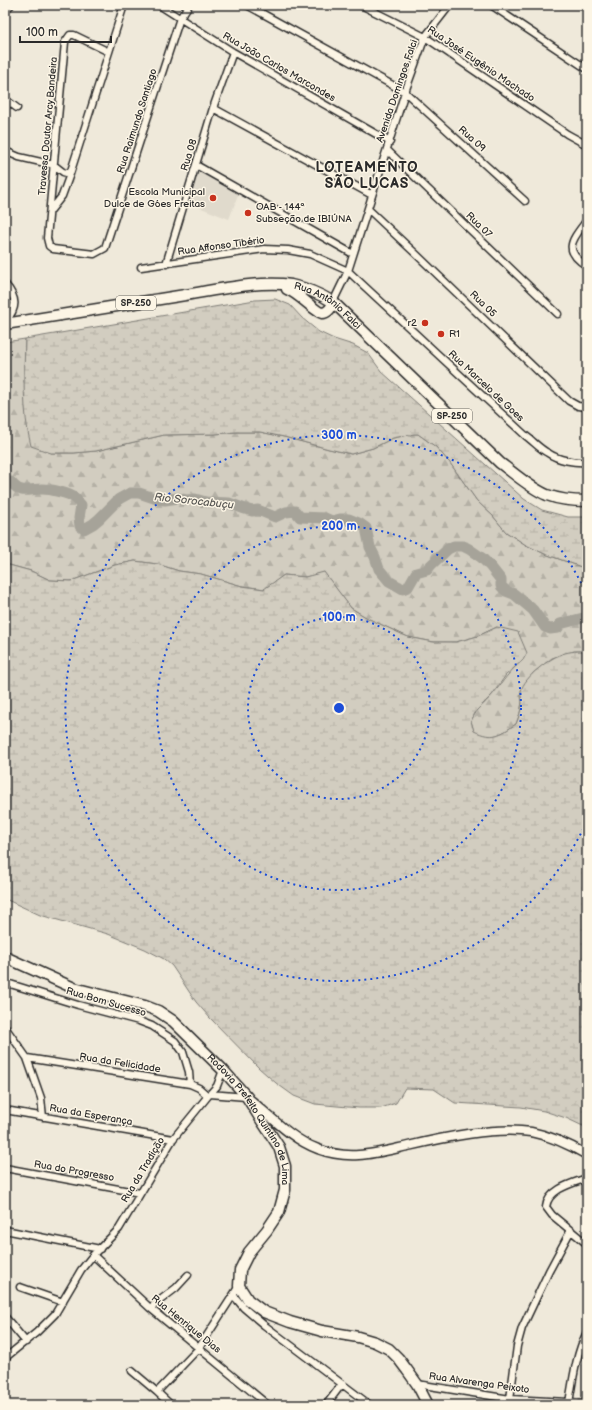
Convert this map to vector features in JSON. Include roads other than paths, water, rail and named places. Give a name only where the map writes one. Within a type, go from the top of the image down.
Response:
[{"type":"main road","points":[[5,8],[8,5]]},
{"type":"main road","points":[[267,284],[282,287],[297,294],[316,310],[322,313],[331,308],[333,302]]},
{"type":"main road","name":"Rua Antônio Falci","points":[[5,323],[218,290],[267,284],[291,285],[321,295],[333,302],[500,463],[530,486],[547,495],[566,500],[587,501]]},
{"type":"main road","name":"Rodovia Prefeito Quintino de Lima","points":[[5,957],[74,988],[138,1004],[158,1011],[172,1021],[223,1070],[247,1097],[279,1147],[285,1166],[285,1190],[279,1212],[249,1252],[240,1270],[239,1286]]},
{"type":"main road","points":[[239,1286],[248,1300],[264,1312],[290,1322],[322,1331],[358,1337],[375,1342],[389,1349],[398,1358],[417,1384],[428,1405]]},
{"type":"street","points":[[51,210],[62,196],[70,174],[124,5]]},
{"type":"street","name":"Rua João Carlos Marcondes","points":[[159,5],[233,52],[390,142]]},
{"type":"street","name":"Rua Raimundo Santiago","points":[[47,238],[49,246],[58,250],[94,254],[105,248],[180,18],[189,5]]},
{"type":"street","name":"Rua 09","points":[[247,5],[405,92],[525,201]]},
{"type":"street","name":"Rua José Eugênio Machado","points":[[361,5],[425,37],[567,134],[587,145]]},
{"type":"street","name":"Avenida Domingos Falci","points":[[333,302],[348,271],[405,92],[425,37],[450,5]]},
{"type":"street","points":[[492,5],[587,69]]},
{"type":"street","name":"Travessa Doutor Arcy Bandeira","points":[[47,238],[51,210],[65,42],[70,35],[109,52]]},
{"type":"street","name":"Rua 08","points":[[166,264],[213,108],[233,52]]},
{"type":"street","points":[[5,99],[17,108]]},
{"type":"street","points":[[213,108],[372,195]]},
{"type":"street","name":"Rua 07","points":[[387,150],[558,314]]},
{"type":"street","points":[[5,151],[26,159],[54,165],[63,172],[70,174]]},
{"type":"street","points":[[196,165],[353,254]]},
{"type":"street","name":"Rua 05","points":[[368,209],[570,401],[578,406],[587,407]]},
{"type":"street","points":[[587,220],[573,239],[571,250],[575,257],[587,266]]},
{"type":"street","name":"Rua Affonso Tibério","points":[[141,267],[264,249],[288,250],[310,254],[348,271]]},
{"type":"street","name":"Rua Marcelo de Goes","points":[[348,271],[509,420],[548,454],[562,459],[587,462]]},
{"type":"street","points":[[5,284],[14,295],[15,302],[11,316],[5,323]]},
{"type":"street","name":"Rua Bom Sucesso","points":[[7,983],[152,1026],[175,1041],[183,1052],[189,1072],[190,1084]]},
{"type":"street","points":[[5,1027],[27,1058],[41,1098],[43,1117]]},
{"type":"street","name":"Rua da Felicidade","points":[[27,1058],[190,1084],[209,1095]]},
{"type":"street","name":"Rua da Tradição","points":[[5,1358],[46,1324],[63,1302],[81,1270],[93,1255],[119,1229],[173,1139],[217,1086],[223,1070]]},
{"type":"street","points":[[209,1095],[247,1097],[290,1134],[306,1144],[332,1153],[350,1156],[364,1155],[462,1135],[497,1131],[516,1131],[544,1136],[575,1148],[587,1155]]},
{"type":"street","name":"Rua da Esperança","points":[[5,1110],[173,1139]]},
{"type":"street","name":"Rua do Progresso","points":[[5,1168],[140,1193]]},
{"type":"street","points":[[587,1178],[567,1185],[550,1197],[546,1207],[552,1215],[587,1244]]},
{"type":"street","points":[[5,1230],[100,1248]]},
{"type":"street","points":[[510,1399],[517,1346],[522,1328],[548,1271],[571,1230]]},
{"type":"street","name":"Rua Henrique Dias","points":[[93,1255],[150,1308],[268,1405]]},
{"type":"street","points":[[150,1308],[176,1288],[188,1275]]},
{"type":"street","points":[[157,1392],[199,1348],[234,1296],[239,1286]]},
{"type":"street","points":[[20,1287],[63,1302]]},
{"type":"street","points":[[234,1296],[244,1308],[264,1325],[370,1405]]},
{"type":"street","points":[[5,1317],[26,1342]]},
{"type":"street","points":[[568,1403],[576,1362],[587,1332]]},
{"type":"street","points":[[132,1371],[171,1405]]},
{"type":"street","points":[[326,1405],[342,1384]]},
{"type":"street","name":"Rua Alvarenga Peixoto","points":[[417,1384],[510,1399],[587,1403]]},
{"type":"waterway","name":"Rio Sorocabuçu","points":[[5,483],[11,482],[18,489],[22,490],[45,489],[72,496],[81,505],[79,518],[80,526],[84,529],[99,519],[119,499],[130,493],[139,493],[165,500],[178,498],[187,500],[195,499],[206,502],[229,503],[252,511],[258,510],[275,517],[286,512],[295,511],[300,517],[325,518],[332,521],[349,519],[366,528],[370,547],[379,569],[389,581],[403,589],[408,587],[416,573],[427,570],[448,549],[454,546],[463,546],[482,558],[501,580],[501,586],[506,591],[514,594],[533,610],[545,627],[550,629],[558,628],[560,624],[587,617]]},
{"type":"place","name":"Escola Municipal Dulce de Góes Freitas","points":[[213,198]]},
{"type":"place","name":"OAB - 144ª Subseção de IBIÚNA","points":[[248,213]]},
{"type":"place","name":"r2","points":[[425,323]]},
{"type":"place","name":"R1","points":[[441,334]]},
{"type":"district","name":"LOTEAMENTO SÃO LUCAS","points":[[367,176]]}]
